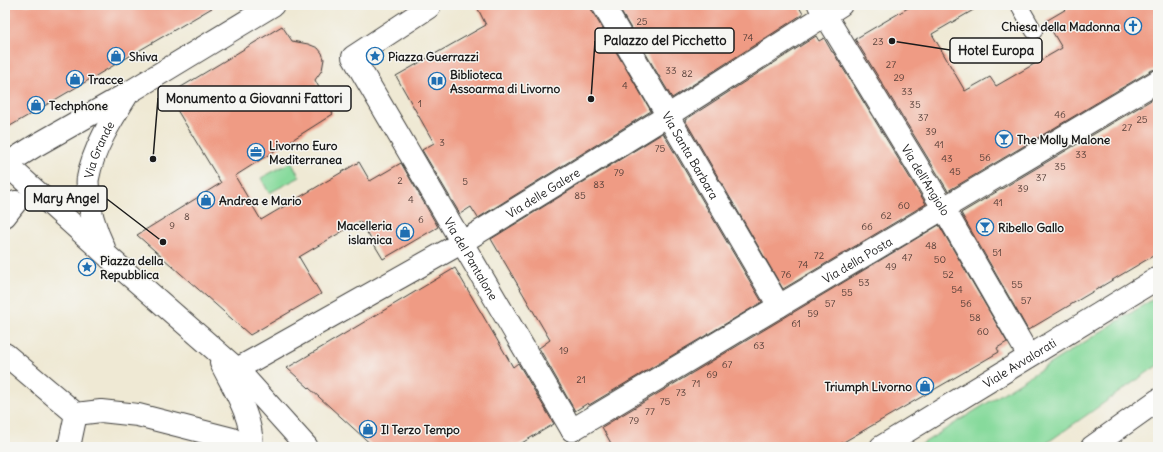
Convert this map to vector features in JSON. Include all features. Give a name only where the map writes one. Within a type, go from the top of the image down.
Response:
[{"type":"street","name":"Via Grande","points":[[6,164],[128,93],[273,5]]},
{"type":"street","name":"Via del Pantalone","points":[[430,5],[353,57],[461,243],[571,438]]},
{"type":"street","name":"Via Santa Barbara","points":[[603,5],[779,306]]},
{"type":"street","name":"Via delle Galere","points":[[237,369],[461,243],[667,116],[828,8]]},
{"type":"street","name":"Via dell'Angiolo","points":[[828,8],[1029,356]]},
{"type":"street","name":"Via della Posta","points":[[571,438],[779,306],[1158,81]]},
{"type":"street","name":"Via Grande","points":[[109,256],[93,224],[88,197],[88,178],[102,139],[128,93]]},
{"type":"street","points":[[6,164],[237,369],[308,447]]},
{"type":"street","name":"Viale Avvalorati","points":[[881,447],[1158,278]]},
{"type":"street","points":[[5,354],[76,414],[101,410],[138,415],[242,443],[249,425],[245,412],[206,341]]},
{"type":"street","points":[[1092,447],[1158,400]]},
{"type":"street","points":[[69,447],[76,414]]},
{"type":"lane","points":[[1019,5],[1034,31]]},
{"type":"green space","points":[[291,162],[300,177],[269,193],[261,178]]},
{"type":"green space","points":[[1158,296],[1158,365],[1041,447],[917,447]]},
{"type":"building","points":[[5,5],[217,5],[5,129]]},
{"type":"building","points":[[476,5],[591,5],[592,11],[651,111],[478,218],[471,207],[460,214],[422,150],[434,143],[396,76],[486,25]]},
{"type":"building","points":[[617,5],[798,5],[803,14],[672,98]]},
{"type":"building","points":[[913,5],[982,5],[932,34],[965,91],[990,77],[996,86],[1062,48],[1046,21],[1073,5],[1158,5],[1158,69],[1152,70],[948,191],[855,39]]},
{"type":"building","points":[[282,26],[292,41],[308,44],[318,48],[322,53],[324,59],[322,70],[315,80],[333,114],[235,176],[261,220],[359,162],[370,181],[401,163],[438,227],[383,259],[360,221],[299,257],[321,294],[250,335],[137,235],[221,183],[168,95]]},
{"type":"building","points":[[816,36],[819,41],[824,38],[926,204],[783,289],[685,120]]},
{"type":"building","points":[[1158,96],[1158,253],[1028,330],[961,213]]},
{"type":"building","points":[[663,133],[762,302],[589,405],[588,403],[575,411],[539,348],[550,340],[491,239]]},
{"type":"building","points":[[939,225],[1007,342],[997,348],[999,352],[835,447],[613,447],[602,427]]},
{"type":"building","points":[[455,268],[513,367],[518,363],[554,424],[515,447],[374,447],[287,368]]},
{"type":"place","name":"Chiesa della Madonna","points":[[1133,26]]},
{"type":"place","name":"Hotel Europa","points":[[892,41]]},
{"type":"place","name":"Shiva","points":[[116,56]]},
{"type":"place","name":"Piazza Guerrazzi","points":[[375,56]]},
{"type":"place","name":"Tracce","points":[[75,79]]},
{"type":"place","name":"Biblioteca Assoarma di Livorno","points":[[437,81]]},
{"type":"place","name":"Palazzo del Picchetto","points":[[591,99]]},
{"type":"place","name":"Techphone","points":[[36,105]]},
{"type":"place","name":"The Molly Malone","points":[[1004,139]]},
{"type":"place","name":"Livorno Euro Mediterranea","points":[[256,152]]},
{"type":"place","name":"Monumento a Giovanni Fattori","points":[[153,159]]},
{"type":"place","name":"Andrea e Mario","points":[[206,200]]},
{"type":"place","name":"Ribello Gallo","points":[[985,227]]},
{"type":"place","name":"Macelleria islamica","points":[[405,232]]},
{"type":"place","name":"Mary Angel","points":[[163,242]]},
{"type":"place","name":"Piazza della Repubblica","points":[[87,267]]},
{"type":"place","name":"Triumph Livorno","points":[[925,386]]},
{"type":"place","name":"Il Terzo Tempo","points":[[368,429]]}]
